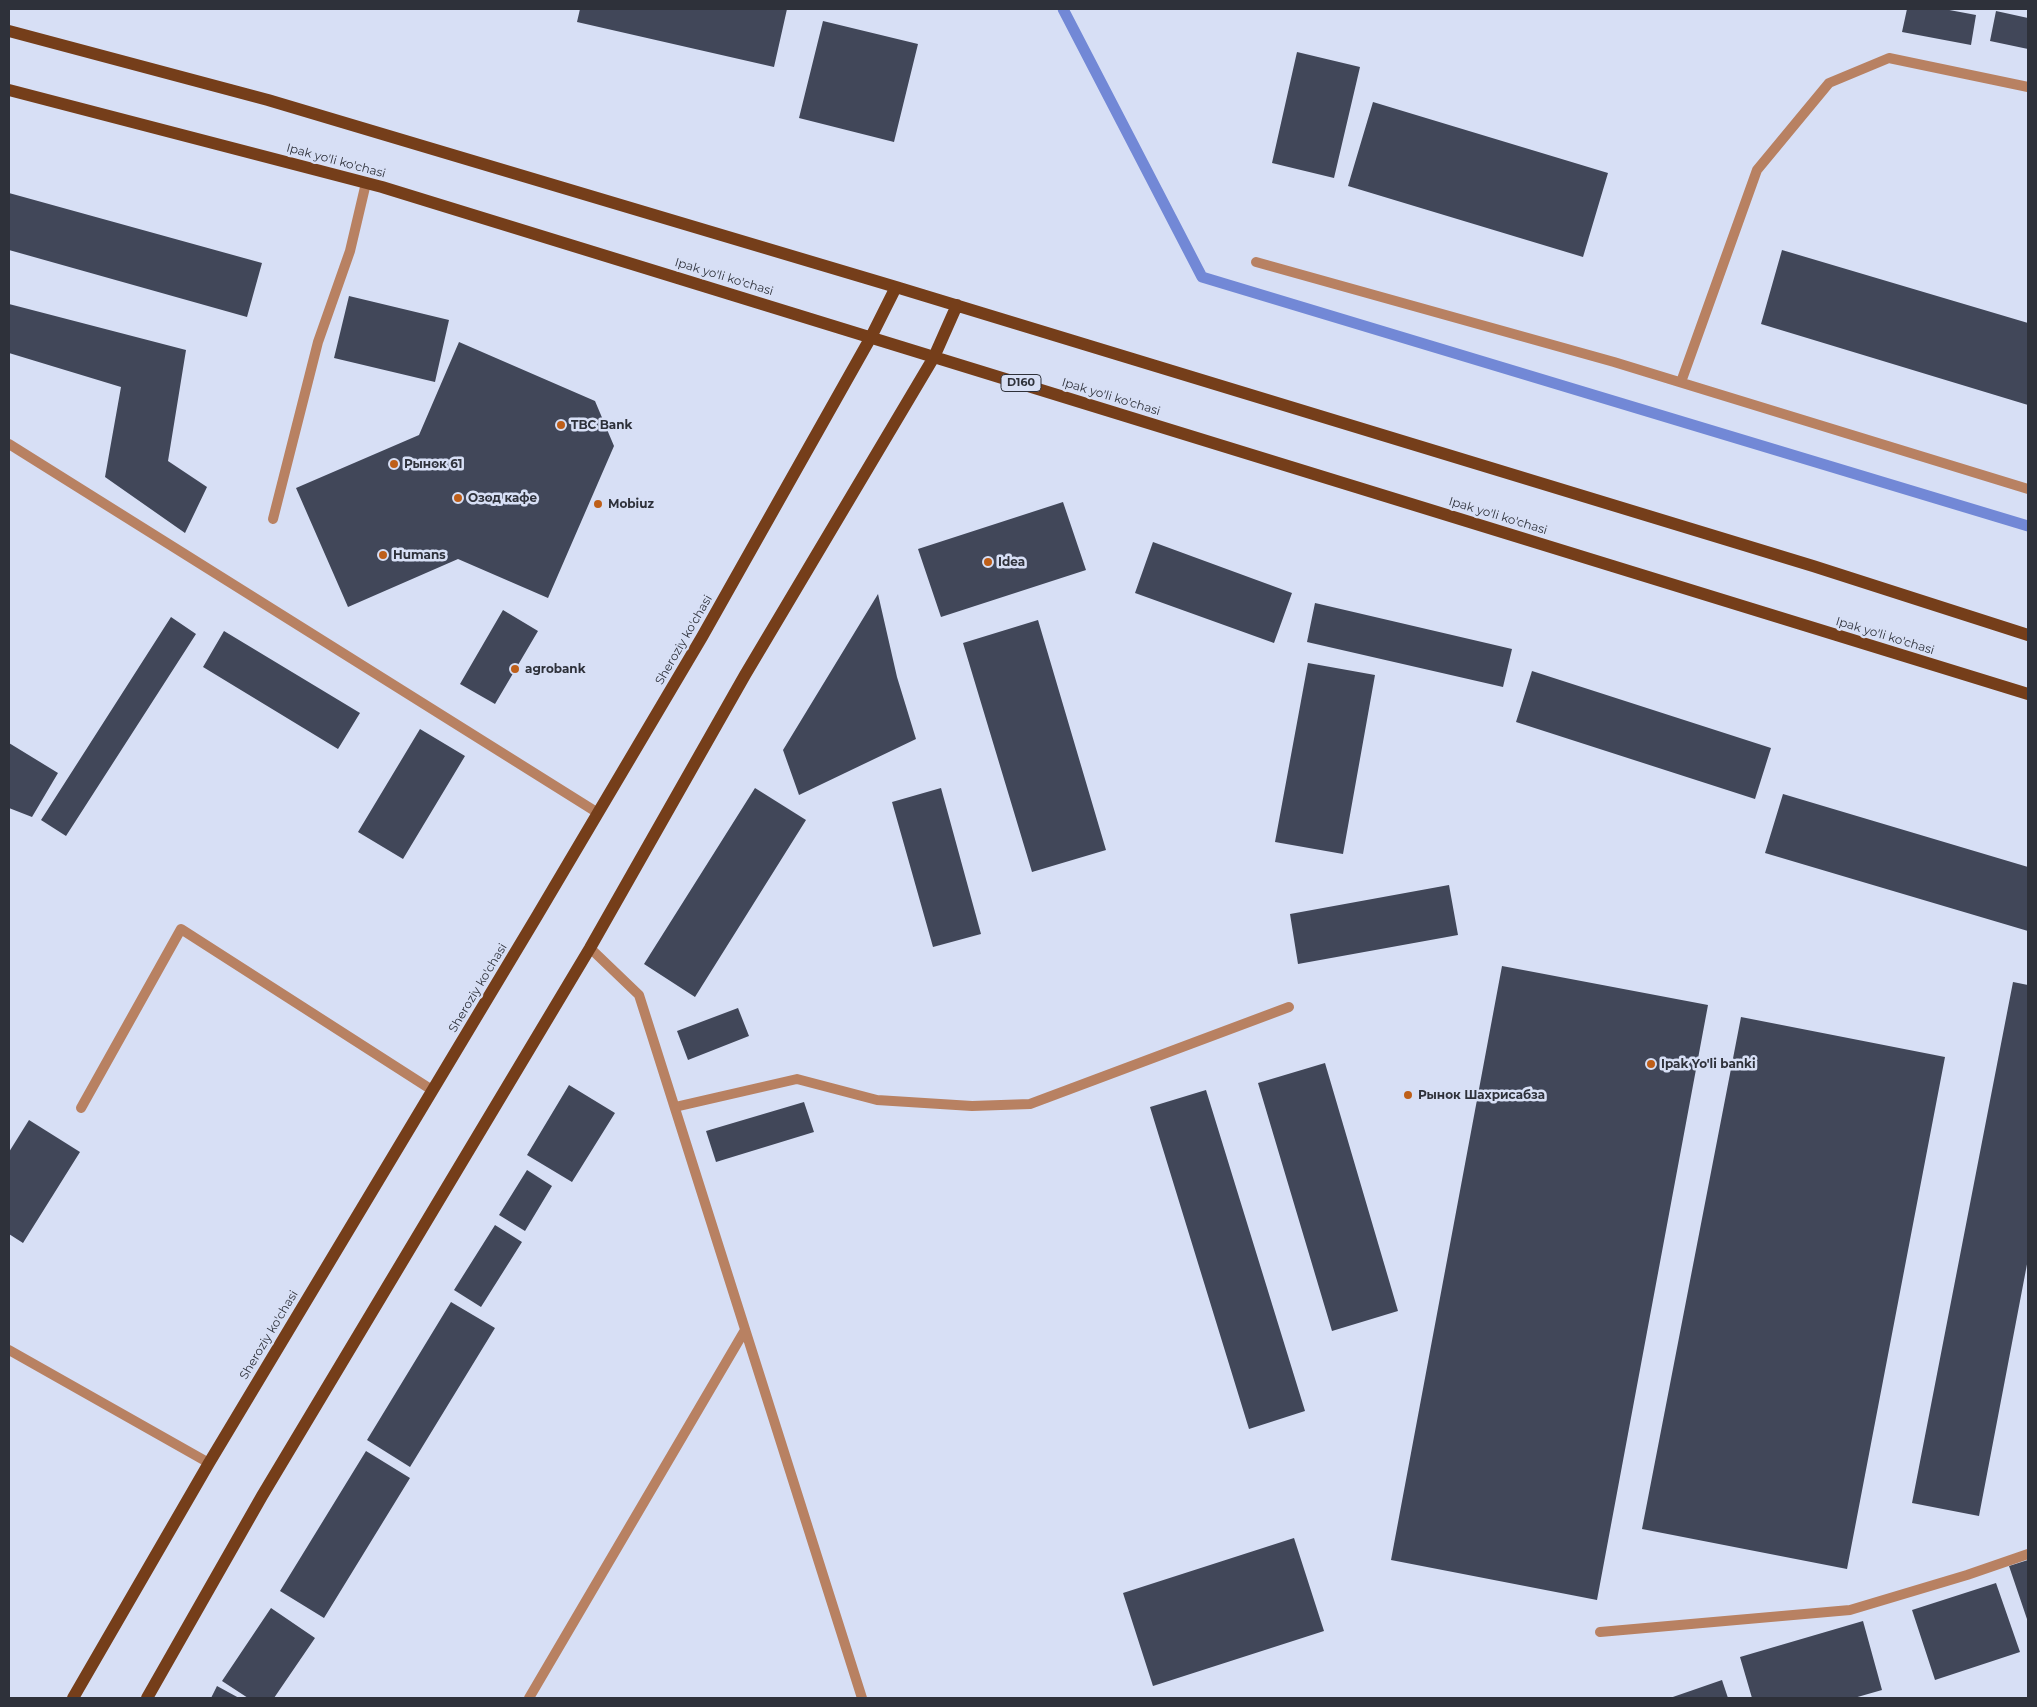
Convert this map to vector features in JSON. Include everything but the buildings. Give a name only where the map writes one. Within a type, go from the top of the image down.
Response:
[{"type":"main road","points":[[9,30],[268,100],[896,286],[1794,560],[2028,635]]},
{"type":"main road","name":"Ipak yo'li ko'chasi","points":[[9,90],[366,183],[2028,694]]},
{"type":"main road","name":"Sheroziy ko'chasi","points":[[74,1698],[209,1463],[702,637],[871,337],[896,286]]},
{"type":"main road","points":[[147,1698],[262,1496],[590,948],[745,675],[934,357],[957,305]]},
{"type":"street","points":[[1681,382],[1757,170],[1829,83],[1888,58],[2028,87]]},
{"type":"street","points":[[273,519],[318,342],[350,251],[366,183]]},
{"type":"street","points":[[1256,262],[1681,382],[2028,489]]},
{"type":"street","points":[[9,444],[598,813]]},
{"type":"street","points":[[81,1108],[181,929],[432,1090]]},
{"type":"street","points":[[590,948],[639,995],[862,1698]]},
{"type":"street","points":[[675,1107],[797,1079],[877,1100],[972,1106],[1030,1104],[1290,1007]]},
{"type":"street","points":[[529,1698],[746,1330]]},
{"type":"street","points":[[9,1350],[209,1463]]},
{"type":"street","points":[[1600,1632],[1850,1610],[1967,1575],[2028,1554]]},
{"type":"waterway","points":[[1063,9],[1202,277],[2028,526]]},
{"type":"place","name":"TBC Bank","points":[[561,425]]},
{"type":"place","name":"Рынок 61","points":[[394,464]]},
{"type":"place","name":"Озод кафе","points":[[458,498]]},
{"type":"place","name":"Mobiuz","points":[[598,504]]},
{"type":"place","name":"Humans","points":[[383,555]]},
{"type":"place","name":"Idea","points":[[988,562]]},
{"type":"place","name":"agrobank","points":[[515,669]]},
{"type":"place","name":"Ipak Yo'li banki","points":[[1651,1064]]},
{"type":"place","name":"Рынок Шахрисабза","points":[[1408,1095]]}]
